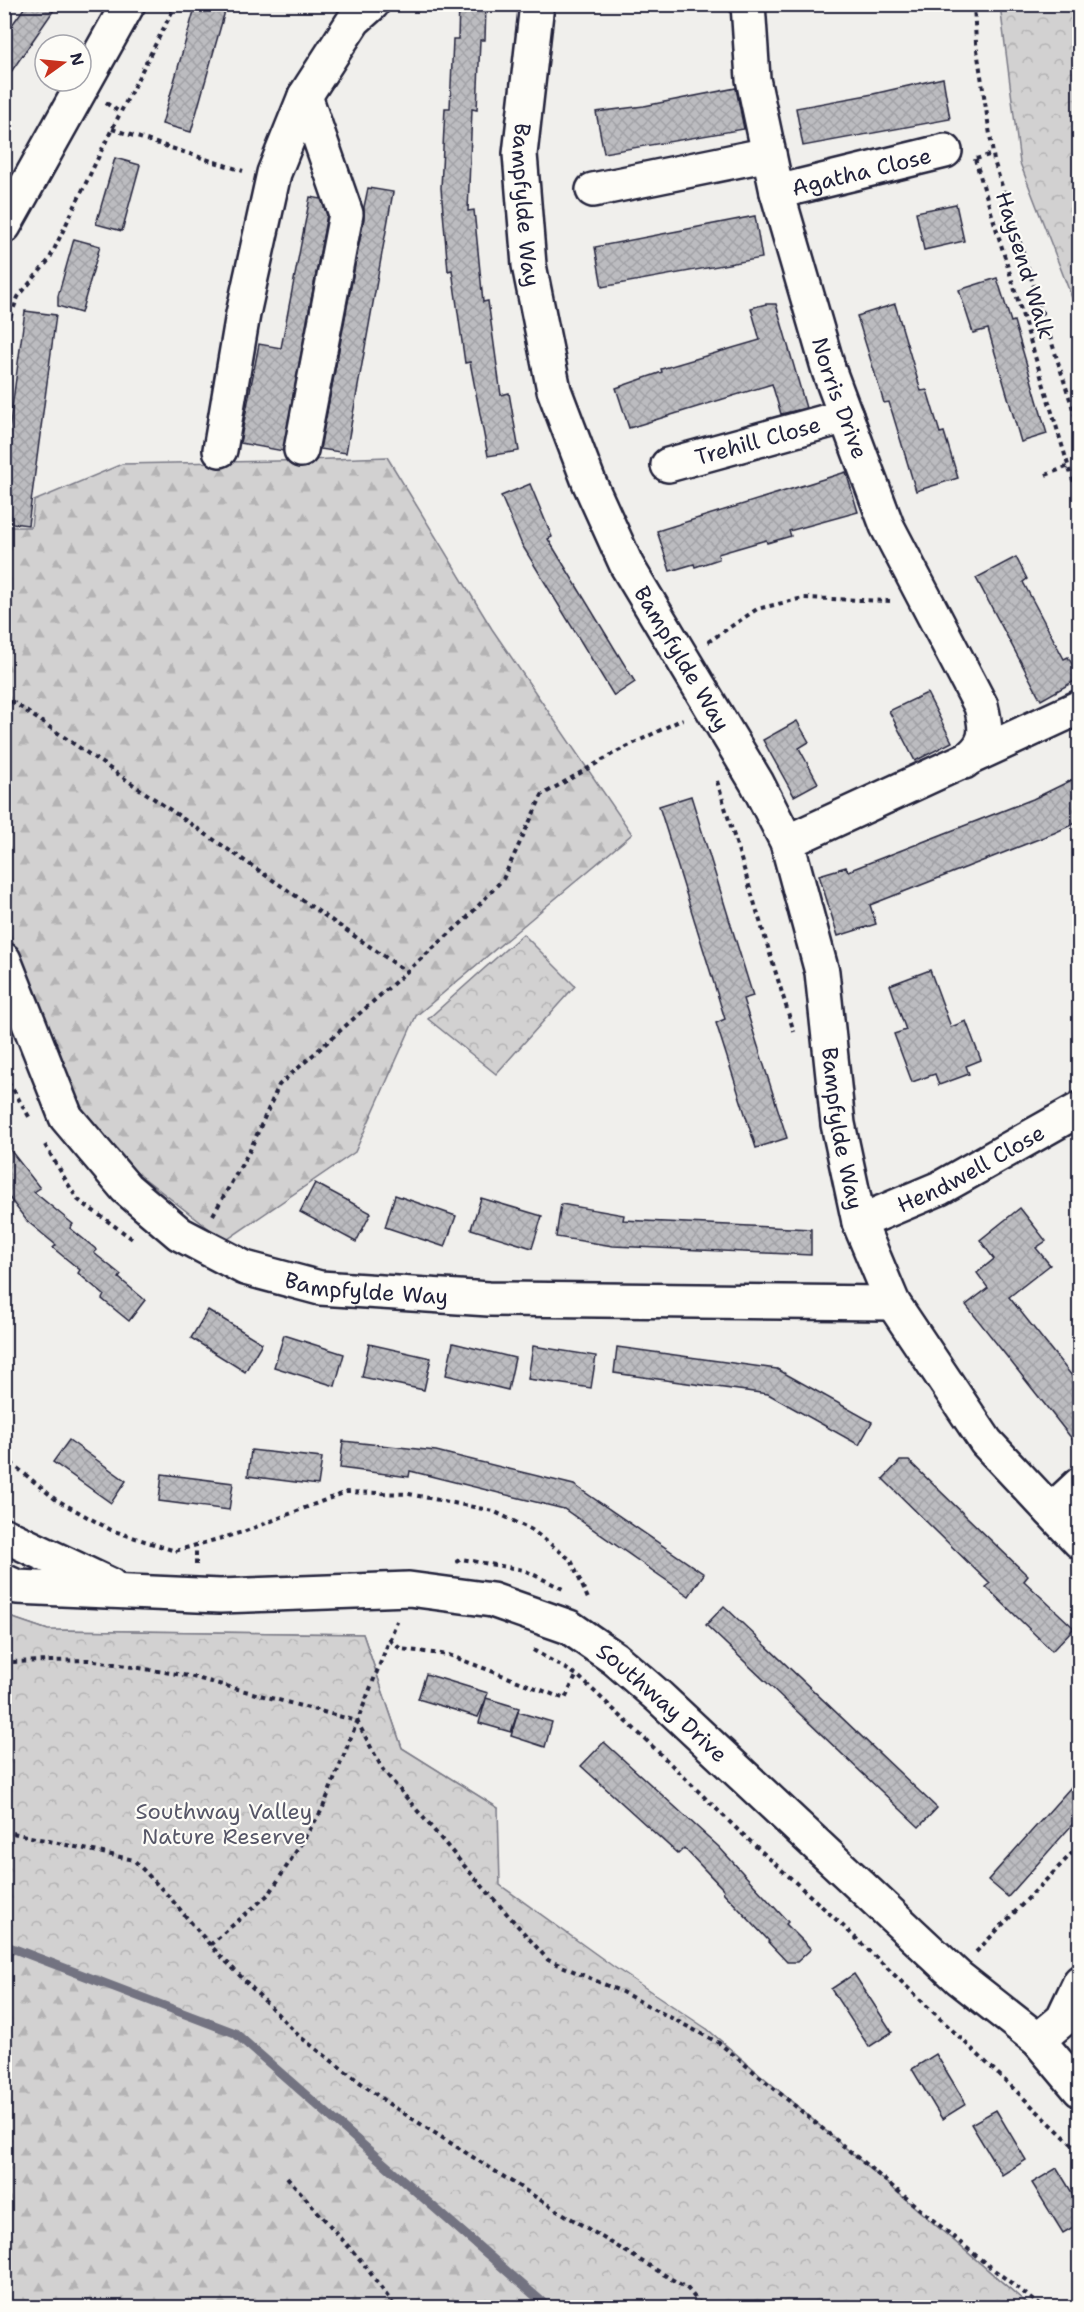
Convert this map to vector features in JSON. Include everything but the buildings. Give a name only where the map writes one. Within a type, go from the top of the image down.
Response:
[{"type":"street","points":[[4,226],[128,4]]},
{"type":"street","points":[[220,450],[243,314],[272,180],[305,96],[354,20],[372,4]]},
{"type":"street","name":"Bampfylde Way","points":[[537,4],[520,154],[529,265],[554,390],[589,482],[627,566],[757,783],[787,842],[822,972],[838,1124],[859,1222],[893,1303],[986,1442],[1080,1542]]},
{"type":"street","name":"Norris Drive","points":[[748,4],[753,79],[777,192],[829,371],[887,526],[981,706],[985,721],[984,741],[964,762]]},
{"type":"street","points":[[301,450],[346,214],[305,96]]},
{"type":"street","points":[[593,190],[769,154]]},
{"type":"street","name":"Agatha Close","points":[[777,192],[960,155]]},
{"type":"street","name":"Trehill Close","points":[[668,465],[846,416]]},
{"type":"street","name":"Norris Drive","points":[[787,842],[1080,707]]},
{"type":"street","name":"Bampfylde Way","points":[[4,960],[66,1117],[126,1188],[180,1234],[245,1268],[320,1288],[489,1299],[893,1303]]},
{"type":"street","name":"Hendwell Close","points":[[859,1222],[940,1188],[1080,1109]]},
{"type":"street","points":[[1051,1511],[1080,1484]]},
{"type":"street","name":"Southway Drive","points":[[4,1535],[122,1591]]},
{"type":"street","name":"Southway Drive","points":[[4,1581],[17,1587],[220,1596],[409,1589],[492,1600],[569,1628],[594,1643],[659,1697],[959,1978],[1038,2040],[1080,2090]]},
{"type":"street","points":[[1038,2040],[1062,2020],[1080,1983]]},
{"type":"path","points":[[4,333],[18,297],[49,260],[176,4]]},
{"type":"path","points":[[974,4],[976,43],[992,154],[1080,431]]},
{"type":"path","points":[[112,129],[272,180]]},
{"type":"path","points":[[960,155],[992,154]]},
{"type":"path","name":"Haysend Walk","points":[[960,155],[1072,478],[1080,495]]},
{"type":"path","points":[[1046,475],[1069,466]]},
{"type":"path","points":[[1072,478],[1080,474]]},
{"type":"path","points":[[683,660],[757,609],[803,598],[895,601],[918,585]]},
{"type":"path","points":[[4,696],[407,972]]},
{"type":"path","points":[[198,1243],[250,1150],[279,1085],[466,919],[503,879],[542,795],[616,752],[710,706]]},
{"type":"path","points":[[714,773],[781,992]]},
{"type":"path","points":[[4,1457],[55,1499],[111,1530],[175,1551],[243,1532],[346,1492],[410,1494],[493,1510],[532,1530],[571,1560],[589,1601],[580,1597]]},
{"type":"path","points":[[453,1564],[461,1559],[524,1570],[571,1592]]},
{"type":"path","points":[[210,1946],[270,1893],[322,1810],[409,1589]]},
{"type":"path","points":[[396,1622],[408,1622]]},
{"type":"path","points":[[389,1640],[401,1649],[449,1655],[565,1699],[577,1675]]},
{"type":"path","points":[[529,1648],[577,1675],[1080,2152]]},
{"type":"path","points":[[4,1660],[10,1662],[89,1660],[189,1676],[357,1721],[383,1770],[548,1960],[622,1992],[719,2043],[986,2263],[1044,2307]]},
{"type":"path","points":[[4,1831],[134,1860],[172,1899],[210,1946],[299,2036],[386,2102],[542,2201],[688,2289],[703,2307]]},
{"type":"path","points":[[974,1954],[1080,1845]]},
{"type":"path","points":[[287,2177],[363,2263],[396,2307]]},
{"type":"green space","points":[[1000,5],[1079,5],[1079,316],[1020,163]]},
{"type":"green space","points":[[387,457],[492,629],[632,834],[416,1016],[355,1152],[225,1241],[87,1134],[5,921],[5,527],[31,527],[34,501],[122,464]]},
{"type":"green space","points":[[523,934],[575,986],[496,1074],[428,1019]]},
{"type":"green space","name":"Southway Valley Nature Reserve","points":[[4,1615],[48,1630],[363,1634],[402,1748],[498,1808],[475,1904],[707,2029],[1031,2307],[5,2307]]},
{"type":"green space","name":"Southway Valley Nature Reserve","points":[[4,1615],[48,1630],[363,1634],[402,1748],[498,1808],[500,1885],[614,1967],[707,2029],[1031,2307],[549,2307],[235,2033],[5,1945]]},
{"type":"waterway","points":[[4,1945],[235,2033],[549,2308]]}]
